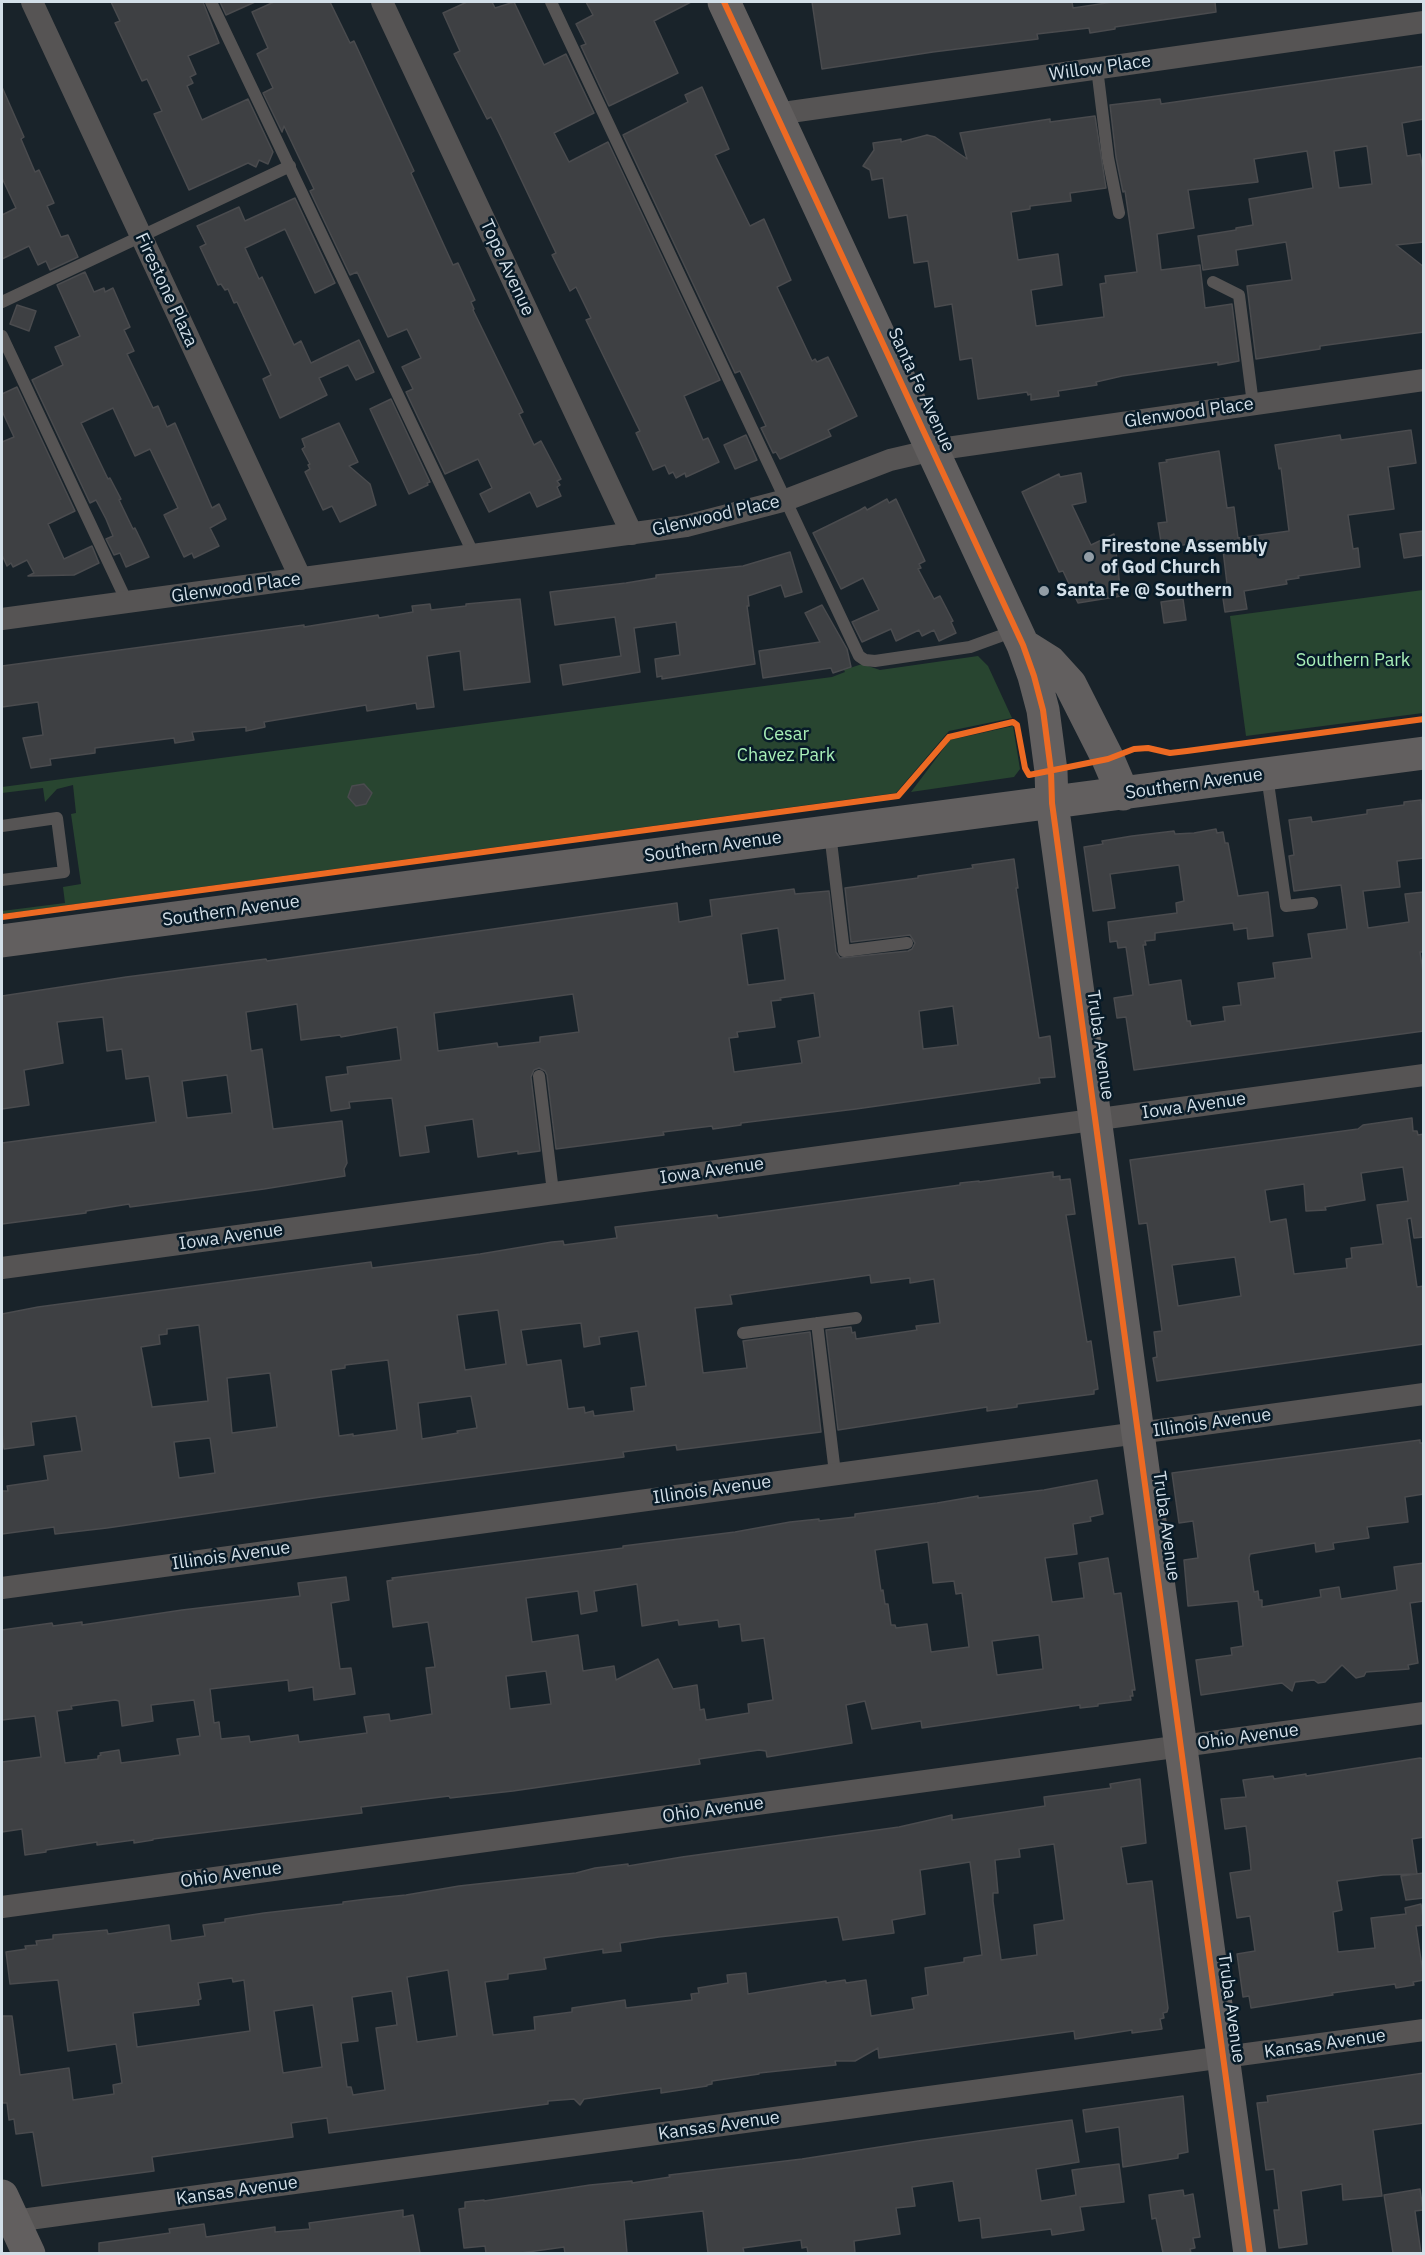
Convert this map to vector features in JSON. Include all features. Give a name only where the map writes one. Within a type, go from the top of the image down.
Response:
[{"type":"street","name":"Firestone Plaza","points":[[32,2],[302,579]]},
{"type":"street","name":"Tope Avenue","points":[[382,2],[632,534]]},
{"type":"street","name":"Santa Fe Avenue","points":[[724,2],[1020,638],[1043,710],[1052,771],[1052,803]]},
{"type":"street","name":"Willow Place","points":[[776,114],[1424,22]]},
{"type":"street","name":"Glenwood Place","points":[[2,620],[686,526],[786,500],[890,460],[933,450],[1424,380]]},
{"type":"street","points":[[1020,638],[1050,662],[1070,684],[1123,794]]},
{"type":"street","name":"Southern Avenue","points":[[2,941],[1424,753]]},
{"type":"street","name":"Truba Avenue","points":[[1052,803],[1250,2253]]},
{"type":"street","name":"Iowa Avenue","points":[[2,1268],[1424,1075]]},
{"type":"street","name":"Illinois Avenue","points":[[2,1588],[1424,1394]]},
{"type":"street","name":"Ohio Avenue","points":[[2,1907],[1424,1713]]},
{"type":"street","name":"Kansas Avenue","points":[[8,2209],[1424,2030]]},
{"type":"street","points":[[8,2209],[29,2253]]},
{"type":"lane","points":[[212,2],[474,555]]},
{"type":"lane","points":[[550,2],[859,656],[865,660],[875,661],[1020,638]]},
{"type":"lane","points":[[1097,68],[1108,158],[1119,213]]},
{"type":"lane","points":[[2,302],[290,166]]},
{"type":"lane","points":[[1213,282],[1239,295],[1253,404]]},
{"type":"lane","points":[[2,336],[127,602]]},
{"type":"lane","points":[[1267,774],[1286,906],[1312,903]]},
{"type":"lane","points":[[2,826],[57,818],[64,872],[2,880]]},
{"type":"lane","points":[[830,832],[844,951],[908,943]]},
{"type":"lane","points":[[539,1076],[553,1192]]},
{"type":"lane","points":[[743,1333],[856,1318]]},
{"type":"lane","points":[[816,1323],[835,1473]]},
{"type":"green space","name":"Southern Park","points":[[1423,590],[1423,713],[1246,736],[1230,616]]},
{"type":"green space","name":"Cesar Chavez Park","points":[[978,656],[988,666],[1012,718],[949,731],[896,793],[2,914],[2,911],[65,903],[63,887],[81,884],[71,814],[76,813],[73,785],[57,789],[45,802],[43,788],[2,793],[2,787],[832,677],[862,664],[880,670]]},
{"type":"green space","points":[[1013,726],[1020,769],[1014,777],[911,792],[950,740]]},
{"type":"building","points":[[111,2],[203,2],[219,43],[188,56],[196,74],[190,77],[193,83],[187,86],[202,120],[248,99],[273,152],[268,164],[259,160],[256,167],[248,163],[189,190],[154,114],[162,111],[147,79],[142,81],[115,23],[120,21]]},
{"type":"building","points":[[220,2],[255,2],[226,15]]},
{"type":"building","points":[[274,2],[330,2],[350,43],[354,41],[414,171],[411,173],[453,265],[458,263],[475,300],[471,302],[473,310],[523,412],[519,414],[534,445],[541,441],[561,479],[557,481],[560,485],[557,487],[561,496],[537,507],[530,492],[489,512],[480,494],[492,488],[478,459],[445,474],[406,392],[413,389],[402,367],[421,358],[407,329],[388,337],[357,272],[350,275],[310,191],[314,189],[284,126],[282,132],[263,93],[273,88],[257,54],[268,48],[252,12]]},
{"type":"building","points":[[467,2],[492,2],[495,8],[514,2],[544,65],[566,54],[594,113],[554,133],[569,162],[608,142],[720,380],[684,396],[703,440],[708,438],[719,462],[686,477],[685,473],[676,478],[673,472],[669,474],[665,465],[653,470],[636,433],[640,431],[586,320],[591,318],[576,287],[570,291],[552,255],[556,253],[500,135],[491,117],[487,119],[454,54],[460,51],[443,13]]},
{"type":"building","points":[[586,2],[691,2],[654,21],[678,73],[609,106],[581,46],[586,44],[576,24],[593,15]]},
{"type":"building","points":[[812,2],[1072,2],[1073,8],[1113,2],[1215,2],[1216,12],[1115,27],[1115,29],[1090,33],[1089,28],[1037,34],[1038,39],[822,69]]},
{"type":"building","points":[[1424,66],[1424,119],[1402,123],[1407,156],[1420,154],[1424,175],[1424,242],[1396,245],[1424,267],[1424,332],[1320,346],[1320,349],[1256,359],[1247,286],[1292,280],[1286,242],[1236,250],[1238,265],[1203,270],[1198,236],[1253,225],[1249,199],[1313,188],[1307,151],[1254,159],[1258,182],[1188,190],[1194,228],[1157,234],[1161,270],[1200,265],[1205,308],[1232,304],[1239,361],[1122,376],[1096,382],[1097,385],[1058,391],[1059,396],[1031,400],[1031,394],[1028,395],[1027,392],[978,399],[972,358],[960,360],[952,304],[935,307],[928,261],[914,263],[907,215],[889,218],[883,178],[872,180],[870,170],[863,166],[874,150],[873,143],[901,139],[901,142],[927,135],[935,137],[967,159],[960,133],[1050,119],[1050,122],[1095,116],[1106,188],[1070,193],[1071,201],[1030,206],[1030,209],[1011,212],[1018,260],[1058,254],[1062,285],[1031,290],[1036,326],[1104,317],[1100,284],[1106,283],[1105,276],[1137,272],[1125,191],[1123,192],[1116,157],[1110,105],[1160,99],[1161,104]],"holes":[[[1367,146],[1372,184],[1339,188],[1334,151]]]},
{"type":"building","points":[[2,87],[24,137],[21,139],[35,172],[39,170],[54,203],[47,206],[61,237],[68,235],[78,257],[50,270],[46,261],[38,265],[29,246],[2,259],[2,215],[16,208],[2,178]]},
{"type":"building","points":[[702,87],[729,149],[715,155],[750,226],[764,219],[791,280],[777,287],[812,361],[815,359],[817,362],[828,357],[857,416],[828,430],[831,436],[780,459],[776,452],[773,453],[761,428],[766,426],[740,371],[735,373],[623,135],[688,102],[685,95]]},
{"type":"building","points":[[295,198],[335,283],[315,293],[285,229],[245,248],[259,279],[262,277],[294,345],[301,341],[311,363],[359,340],[374,372],[356,380],[348,365],[319,378],[327,395],[280,418],[263,379],[271,375],[237,302],[234,303],[228,289],[225,290],[221,284],[218,285],[200,247],[206,244],[197,226],[239,207],[245,221]]},
{"type":"building","points":[[85,272],[94,292],[104,288],[105,292],[113,288],[130,327],[124,330],[134,351],[127,354],[153,408],[158,406],[167,427],[175,423],[212,508],[219,504],[226,519],[210,528],[219,546],[194,558],[192,553],[184,557],[164,515],[178,508],[150,449],[135,456],[113,408],[81,423],[149,557],[126,567],[120,553],[114,555],[106,539],[113,536],[106,519],[96,500],[90,503],[32,380],[63,365],[55,347],[80,336],[57,285]]},
{"type":"building","points":[[17,305],[36,311],[29,331],[10,324]]},
{"type":"building","points":[[17,387],[75,511],[48,524],[64,559],[92,546],[99,563],[74,575],[28,576],[34,573],[27,560],[13,567],[11,563],[7,566],[2,555],[2,442],[14,437],[2,411],[2,394]]},
{"type":"building","points":[[391,399],[430,482],[409,494],[370,409]]},
{"type":"building","points":[[339,423],[358,462],[349,466],[370,484],[376,505],[340,522],[332,506],[323,510],[305,472],[310,469],[308,465],[310,464],[302,449],[305,447],[302,439]]},
{"type":"building","points":[[1411,430],[1416,463],[1388,467],[1394,509],[1348,515],[1353,549],[1358,548],[1360,567],[1298,576],[1299,578],[1286,580],[1287,584],[1244,591],[1247,609],[1225,612],[1221,585],[1227,584],[1223,550],[1213,551],[1211,541],[1162,548],[1158,523],[1167,522],[1159,463],[1219,451],[1227,508],[1234,507],[1238,538],[1289,531],[1281,468],[1279,469],[1275,445],[1340,435],[1341,440]]},
{"type":"building","points":[[746,435],[757,460],[735,469],[724,445]]},
{"type":"building","points":[[1081,473],[1086,502],[1072,505],[1091,545],[1114,534],[1121,596],[1078,603],[1063,571],[1059,572],[1022,492],[1059,474],[1060,477]]},
{"type":"building","points":[[887,499],[889,503],[896,499],[925,561],[919,564],[921,568],[918,569],[934,599],[940,596],[953,621],[951,622],[956,633],[939,641],[934,630],[922,636],[919,630],[896,641],[891,629],[862,642],[852,622],[879,610],[863,578],[841,589],[813,533],[865,507],[867,510]]},
{"type":"building","points":[[1424,531],[1424,555],[1404,558],[1400,534]]},
{"type":"building","points":[[790,552],[802,592],[785,597],[781,585],[748,596],[749,606],[747,606],[755,664],[662,679],[662,676],[657,677],[655,659],[680,655],[676,622],[634,628],[640,672],[563,685],[560,665],[621,656],[615,617],[555,625],[550,592],[626,583],[656,578],[656,575],[743,566]]},
{"type":"building","points":[[520,599],[530,682],[464,690],[460,651],[427,656],[434,707],[417,709],[416,703],[367,711],[366,705],[264,722],[265,727],[246,731],[246,727],[192,732],[194,740],[175,743],[174,738],[95,748],[95,753],[50,759],[51,765],[31,768],[23,738],[43,735],[38,702],[2,707],[2,666],[304,625],[304,627],[378,615],[379,618],[413,612],[412,606],[430,604],[431,610]]},
{"type":"building","points":[[1183,599],[1186,620],[1164,623],[1161,602]]},
{"type":"building","points":[[822,605],[847,649],[851,667],[833,673],[831,668],[763,678],[759,651],[820,642],[805,613]]},
{"type":"building","points":[[364,784],[372,793],[366,804],[356,806],[348,797],[352,786]]},
{"type":"building","points":[[1421,800],[1424,858],[1397,861],[1400,887],[1363,891],[1368,928],[1409,922],[1405,894],[1424,892],[1424,952],[1420,952],[1424,979],[1424,1031],[1134,1070],[1126,1017],[1117,1018],[1114,998],[1133,995],[1126,947],[1118,948],[1117,941],[1110,942],[1108,922],[1177,913],[1176,903],[1184,901],[1179,865],[1110,874],[1115,908],[1093,911],[1084,847],[1103,844],[1102,841],[1132,836],[1174,831],[1175,834],[1194,833],[1216,829],[1217,833],[1223,832],[1225,843],[1228,843],[1238,896],[1268,892],[1273,936],[1248,939],[1247,928],[1234,930],[1233,923],[1155,933],[1155,940],[1145,941],[1146,945],[1143,945],[1149,985],[1181,980],[1187,1021],[1190,1021],[1191,1026],[1225,1021],[1223,1007],[1241,1005],[1238,983],[1275,978],[1273,963],[1312,958],[1308,934],[1347,929],[1341,885],[1294,891],[1289,856],[1294,855],[1289,820],[1311,817],[1312,822],[1367,814],[1367,810],[1404,805],[1404,802]]},
{"type":"building","points":[[1014,859],[1018,888],[1016,888],[1039,1038],[1050,1036],[1055,1077],[1039,1078],[1040,1083],[741,1123],[741,1125],[713,1129],[712,1126],[663,1132],[664,1135],[556,1149],[547,1075],[539,1068],[534,1070],[531,1077],[540,1151],[518,1154],[518,1151],[478,1157],[473,1119],[425,1126],[429,1152],[400,1156],[392,1098],[349,1102],[350,1108],[331,1111],[326,1077],[348,1074],[347,1067],[401,1060],[397,1027],[341,1037],[340,1035],[301,1040],[297,1004],[246,1012],[251,1051],[262,1049],[273,1129],[342,1121],[347,1163],[344,1169],[345,1176],[130,1207],[129,1204],[86,1211],[86,1213],[2,1224],[2,1143],[156,1122],[149,1076],[126,1079],[122,1049],[107,1051],[103,1017],[57,1022],[63,1063],[24,1070],[29,1105],[2,1109],[2,996],[126,977],[266,959],[267,961],[677,903],[679,922],[712,916],[710,900],[794,889],[795,894],[829,891],[836,952],[840,958],[908,951],[915,943],[910,935],[851,942],[845,888],[918,878],[918,876],[973,868],[972,865]],"holes":[[[778,928],[785,980],[748,985],[741,934]],[[814,993],[820,1037],[798,1041],[802,1063],[734,1072],[729,1038],[738,1037],[737,1032],[775,1027],[771,1001],[781,1000],[780,998]],[[573,994],[579,1032],[540,1037],[540,1042],[498,1047],[497,1043],[438,1051],[434,1013]],[[953,1006],[958,1045],[923,1049],[919,1011]],[[227,1075],[232,1113],[187,1118],[182,1081]]]},
{"type":"building","points":[[1412,1118],[1413,1131],[1417,1131],[1418,1135],[1424,1134],[1424,1237],[1414,1238],[1411,1218],[1407,1219],[1417,1287],[1424,1286],[1424,1344],[1157,1381],[1153,1358],[1157,1357],[1154,1332],[1162,1331],[1147,1223],[1139,1224],[1130,1160],[1358,1129],[1363,1125]],"holes":[[[1403,1167],[1408,1201],[1377,1205],[1383,1244],[1351,1248],[1352,1258],[1346,1259],[1347,1268],[1294,1274],[1286,1219],[1270,1222],[1265,1190],[1304,1184],[1306,1211],[1326,1210],[1325,1207],[1365,1200],[1361,1173]],[[1235,1257],[1241,1296],[1178,1306],[1172,1265]]]},
{"type":"building","points":[[1053,1172],[1053,1177],[1060,1176],[1060,1180],[1070,1179],[1075,1214],[1066,1215],[1087,1342],[1091,1341],[1098,1389],[1094,1390],[1094,1394],[1017,1404],[1017,1407],[987,1411],[987,1407],[838,1430],[826,1330],[851,1327],[856,1339],[917,1330],[916,1326],[940,1323],[934,1279],[910,1283],[910,1278],[871,1283],[870,1275],[730,1295],[732,1304],[695,1308],[703,1373],[747,1368],[743,1341],[810,1332],[821,1432],[677,1450],[676,1445],[623,1452],[624,1457],[107,1528],[55,1534],[54,1527],[2,1534],[2,1491],[8,1491],[7,1486],[48,1480],[44,1456],[82,1451],[76,1416],[31,1422],[34,1445],[4,1449],[2,1314],[38,1307],[371,1262],[372,1268],[552,1242],[563,1241],[564,1245],[617,1238],[615,1227],[717,1215],[718,1218]],"holes":[[[498,1310],[506,1364],[465,1370],[457,1315]],[[581,1323],[584,1347],[600,1344],[599,1337],[638,1331],[646,1386],[631,1388],[634,1411],[594,1416],[593,1411],[585,1413],[584,1407],[568,1409],[561,1360],[527,1365],[521,1330]],[[199,1325],[208,1401],[152,1407],[141,1347],[160,1344],[159,1335],[167,1334],[167,1329]],[[388,1360],[397,1430],[339,1436],[331,1370],[345,1368],[345,1365]],[[270,1373],[277,1427],[232,1433],[227,1378]],[[471,1396],[477,1428],[422,1439],[418,1403]],[[210,1438],[215,1473],[179,1478],[174,1442]]]},
{"type":"building","points":[[1420,1440],[1420,1443],[1424,1443],[1424,1494],[1405,1497],[1408,1522],[1367,1527],[1369,1538],[1333,1543],[1334,1549],[1316,1552],[1315,1543],[1250,1554],[1249,1558],[1254,1592],[1258,1591],[1262,1607],[1321,1597],[1320,1590],[1339,1587],[1341,1599],[1397,1590],[1394,1567],[1424,1563],[1424,1601],[1410,1603],[1418,1663],[1408,1665],[1409,1669],[1366,1672],[1364,1676],[1356,1678],[1342,1665],[1325,1682],[1318,1683],[1314,1680],[1295,1682],[1292,1691],[1282,1683],[1201,1695],[1196,1660],[1232,1655],[1231,1648],[1243,1646],[1238,1601],[1188,1606],[1184,1560],[1198,1558],[1193,1521],[1179,1523],[1172,1473]]},
{"type":"building","points":[[1097,1480],[1103,1514],[1090,1517],[1091,1521],[1073,1524],[1077,1554],[1045,1558],[1052,1602],[1084,1598],[1079,1563],[1108,1558],[1114,1594],[1121,1593],[1135,1690],[1132,1690],[1131,1700],[1080,1708],[1080,1705],[922,1728],[921,1721],[872,1729],[865,1701],[846,1705],[852,1743],[767,1757],[766,1751],[759,1750],[699,1759],[700,1764],[513,1791],[361,1807],[362,1813],[134,1843],[134,1840],[97,1845],[97,1842],[25,1855],[22,1829],[2,1832],[2,1762],[41,1757],[35,1716],[2,1720],[2,1630],[52,1623],[53,1626],[82,1622],[82,1625],[300,1596],[298,1583],[346,1577],[349,1600],[331,1603],[340,1669],[351,1668],[355,1694],[314,1700],[313,1687],[289,1691],[288,1680],[210,1689],[214,1723],[219,1722],[221,1739],[249,1736],[250,1742],[298,1735],[299,1742],[367,1733],[364,1717],[389,1714],[390,1721],[432,1714],[426,1668],[435,1667],[428,1622],[393,1627],[387,1581],[393,1580],[392,1578],[623,1548],[623,1546],[735,1532],[790,1522],[855,1517],[855,1514],[978,1496],[978,1498],[1044,1490]],"holes":[[[928,1542],[933,1583],[954,1581],[956,1594],[962,1593],[969,1647],[931,1652],[927,1624],[896,1628],[895,1625],[891,1625],[888,1604],[885,1604],[883,1590],[881,1591],[875,1550]],[[637,1584],[642,1626],[678,1620],[679,1625],[718,1620],[719,1627],[740,1624],[742,1641],[764,1638],[773,1700],[748,1704],[749,1713],[706,1720],[704,1709],[700,1710],[697,1685],[673,1689],[658,1659],[616,1680],[614,1666],[583,1671],[578,1635],[532,1642],[526,1598],[578,1591],[581,1614],[597,1611],[594,1591]],[[1039,1635],[1043,1669],[997,1675],[992,1641]],[[546,1671],[551,1704],[510,1709],[506,1676]],[[194,1700],[200,1736],[177,1739],[180,1755],[121,1763],[119,1750],[100,1753],[98,1759],[65,1763],[57,1711],[72,1709],[71,1706],[119,1701],[122,1726],[153,1721],[151,1705]]]},
{"type":"building","points":[[1424,1759],[1424,1837],[1412,1839],[1417,1874],[1383,1875],[1337,1881],[1342,1910],[1333,1912],[1338,1952],[1375,1948],[1371,1918],[1406,1914],[1405,1908],[1421,1904],[1424,1925],[1416,1926],[1424,1980],[1413,1982],[1414,1985],[1396,1988],[1395,1984],[1251,2008],[1249,1996],[1243,1997],[1237,1954],[1255,1951],[1250,1916],[1237,1918],[1230,1873],[1251,1870],[1246,1826],[1225,1829],[1221,1799],[1246,1797],[1243,1780],[1273,1776],[1274,1779],[1306,1774],[1306,1776]]},
{"type":"building","points":[[1140,1779],[1146,1843],[1121,1847],[1127,1884],[1152,1881],[1168,2008],[1167,2012],[1163,2013],[1164,2018],[1160,2019],[1162,2029],[1132,2033],[1132,2030],[1075,2039],[1074,2031],[879,2058],[878,2048],[855,2061],[835,2061],[836,2065],[759,2073],[712,2081],[712,2084],[707,2086],[661,2093],[661,2088],[584,2099],[580,2105],[574,2099],[548,2101],[548,2104],[329,2133],[327,2118],[291,2123],[293,2137],[152,2157],[154,2171],[42,2186],[33,2132],[16,2134],[14,2119],[9,2120],[7,2103],[2,2103],[2,2016],[12,2016],[20,2075],[69,2068],[73,2100],[114,2094],[113,2085],[122,2083],[116,2044],[68,2051],[58,1980],[10,1984],[6,1952],[26,1949],[25,1946],[37,1945],[36,1941],[53,1939],[53,1935],[107,1930],[108,1934],[169,1925],[171,1941],[205,1936],[203,1925],[225,1922],[225,1919],[459,1886],[576,1873],[595,1868],[628,1864],[628,1866],[899,1827],[952,1815],[952,1820],[1045,1806],[1044,1797],[1111,1788],[1110,1784]],"holes":[[[1054,1844],[1064,1920],[1034,1925],[1037,1955],[1001,1960],[993,1901],[993,1893],[998,1893],[995,1860],[1020,1857],[1019,1849]],[[970,1862],[982,1955],[964,1958],[964,1962],[925,1968],[928,1995],[912,1998],[914,2009],[871,2016],[866,1980],[846,1983],[845,1980],[826,1983],[826,1981],[748,1994],[746,1973],[727,1975],[728,1983],[698,1988],[699,1993],[691,1994],[692,2000],[626,2008],[625,2000],[572,2008],[572,2012],[534,2017],[535,2030],[493,2035],[485,1982],[508,1979],[508,1974],[546,1969],[544,1958],[603,1949],[603,1953],[621,1951],[620,1943],[659,1937],[838,1917],[843,1940],[894,1933],[892,1920],[925,1914],[920,1870]],[[448,1970],[457,2036],[417,2042],[407,1977]],[[232,1978],[233,1982],[244,1980],[250,2031],[137,2047],[133,2013],[199,2005],[198,2000],[201,1999],[198,1983]],[[392,1991],[397,2025],[376,2028],[385,2090],[353,2095],[351,2087],[347,2087],[341,2043],[358,2041],[352,1997]],[[313,2005],[322,2067],[283,2073],[274,2011]]]},
{"type":"building","points":[[1424,1873],[1424,1898],[1406,1900],[1401,1876]]},
{"type":"building","points":[[1424,2073],[1424,2123],[1373,2130],[1382,2196],[1343,2200],[1342,2184],[1301,2191],[1307,2244],[1279,2248],[1274,2210],[1279,2210],[1274,2169],[1266,2170],[1257,2103],[1268,2102],[1267,2096]]},
{"type":"building","points":[[1183,2096],[1188,2152],[1178,2154],[1178,2158],[1123,2167],[1119,2127],[1086,2132],[1083,2110]]},
{"type":"building","points":[[1072,2120],[1079,2162],[1036,2169],[1041,2201],[1076,2195],[1072,2170],[1119,2164],[1124,2202],[1080,2207],[1084,2230],[1052,2235],[1051,2229],[982,2238],[980,2218],[959,2221],[953,2181],[912,2187],[915,2206],[896,2208],[900,2234],[854,2241],[855,2253],[808,2253],[807,2247],[802,2248],[801,2240],[743,2248],[744,2253],[708,2253],[703,2211],[624,2220],[627,2253],[565,2253],[564,2247],[521,2253],[486,2253],[485,2246],[464,2248],[459,2209],[465,2208],[465,2202],[590,2185],[632,2181],[632,2183],[670,2177],[669,2175],[802,2159]]},
{"type":"building","points":[[1420,2189],[1423,2210],[1415,2211],[1421,2253],[1393,2253],[1384,2195]]},
{"type":"building","points":[[1183,2190],[1184,2196],[1193,2194],[1200,2237],[1193,2238],[1195,2248],[1190,2249],[1191,2253],[1163,2253],[1156,2218],[1152,2219],[1149,2195]]},
{"type":"building","points":[[403,2210],[403,2217],[413,2215],[420,2253],[99,2253],[99,2243],[170,2233],[169,2229],[204,2224],[206,2237],[275,2227],[275,2232],[310,2229],[309,2223]]},
{"type":"cycle path","points":[[724,2],[1023,645],[1043,710],[1051,771],[1052,803],[1250,2254]]},
{"type":"cycle path","points":[[2,917],[898,796],[949,737],[1013,722],[1017,725],[1025,768],[1029,775],[1108,759],[1134,749],[1148,748],[1170,753],[1424,719]]},
{"type":"place","name":"Firestone Assembly of God Church","points":[[1089,557]]},
{"type":"place","name":"Santa Fe @ Southern","points":[[1044,591]]}]
